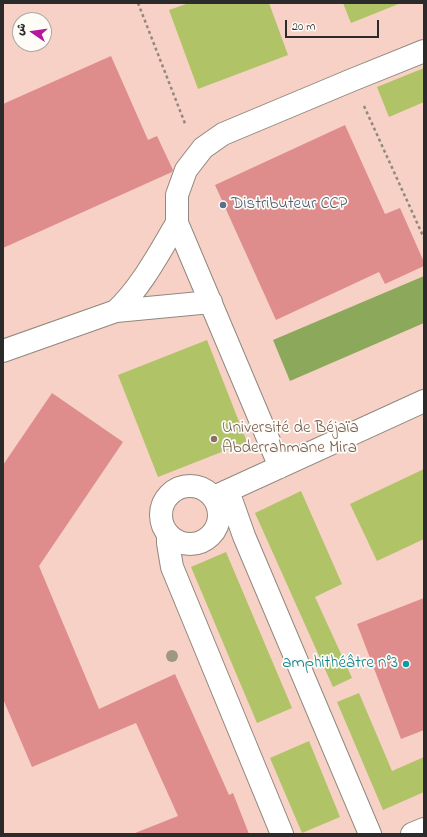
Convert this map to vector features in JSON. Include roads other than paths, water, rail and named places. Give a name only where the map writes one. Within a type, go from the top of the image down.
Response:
[{"type":"lane","points":[[280,467],[177,223],[177,195],[186,170],[203,148],[223,134],[424,51]]},
{"type":"lane","points":[[116,311],[140,283],[177,223]]},
{"type":"lane","points":[[3,351],[116,311],[211,302]]},
{"type":"lane","points":[[220,501],[280,467],[424,401]]},
{"type":"lane","points":[[220,501],[217,525],[213,534],[205,540],[195,544],[186,544],[176,541],[168,534],[163,526],[161,509],[164,501],[176,490],[184,486],[192,486],[201,488],[220,501],[244,536],[370,834]]},
{"type":"lane","points":[[168,534],[172,567],[282,834]]},
{"type":"lane","points":[[412,834],[424,829]]},
{"type":"place","name":"Distributeur CCP","points":[[223,205]]},
{"type":"place","name":"Université de Béjaïa Abderrahmane Mira","points":[[214,439]]},
{"type":"place","name":"amphithéâtre n°3","points":[[406,664]]}]
